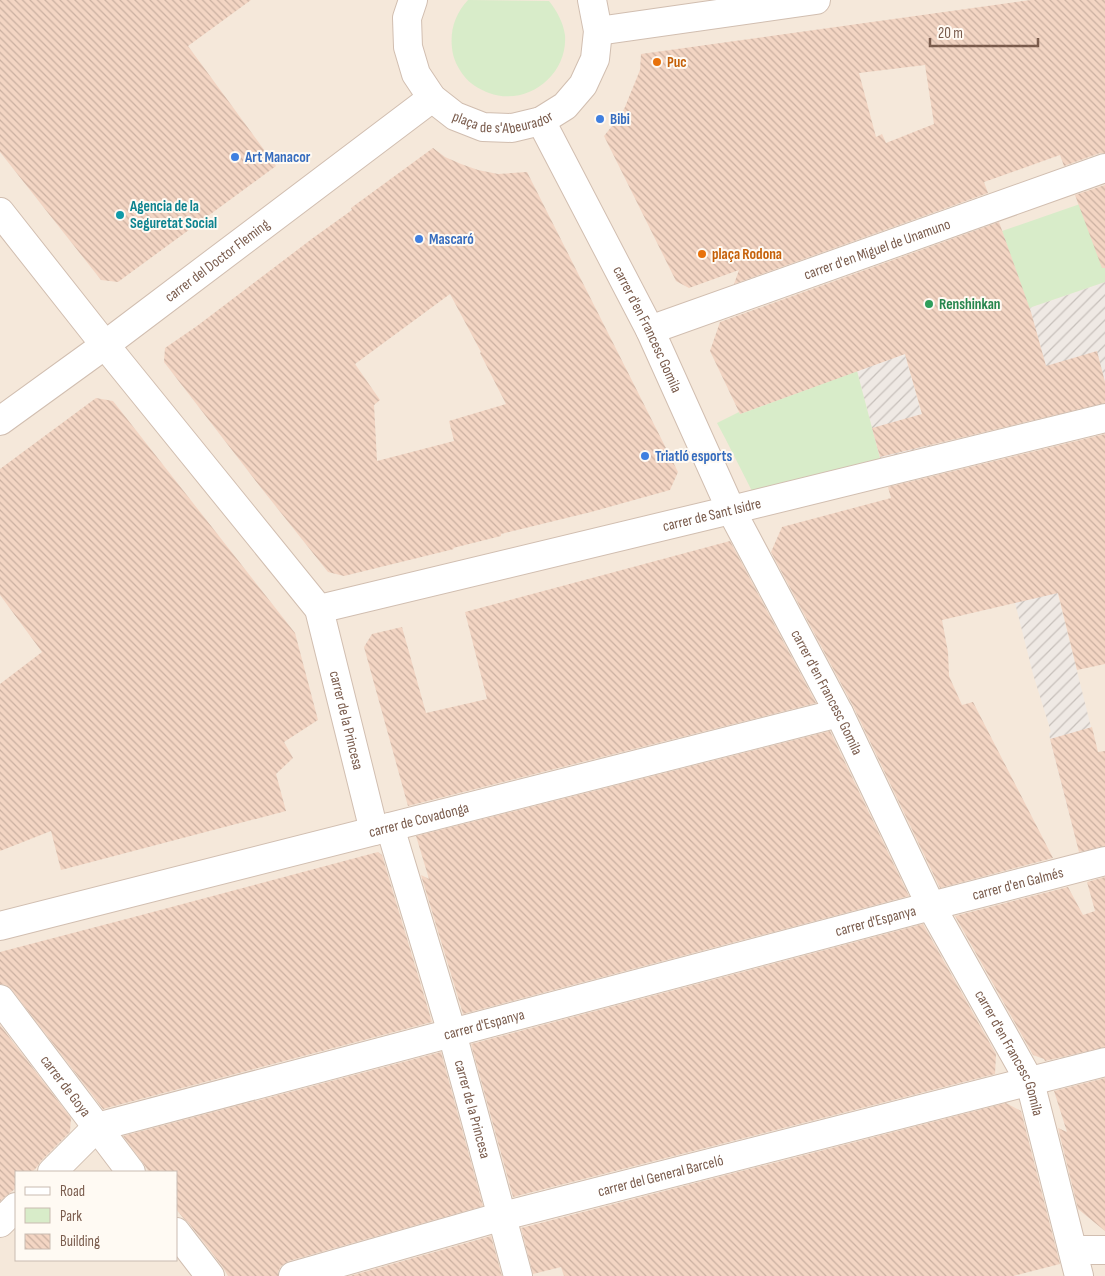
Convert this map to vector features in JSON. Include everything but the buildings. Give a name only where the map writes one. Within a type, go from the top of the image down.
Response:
[{"type":"street","name":"plaça de s'Abeurador","points":[[413,0],[408,18],[408,47],[416,74],[432,98],[455,116],[483,127],[512,128],[541,120],[565,106],[583,85],[595,59],[598,31],[592,0]]},
{"type":"street","points":[[598,31],[816,0]]},
{"type":"street","name":"carrer del Doctor Fleming","points":[[0,421],[432,98]]},
{"type":"street","name":"carrer d'en Francesc Gomila","points":[[541,120],[650,330],[731,510],[839,713],[931,906],[1030,1082],[1079,1276]]},
{"type":"street","name":"carrer d'en Miguel de Unamuno","points":[[650,330],[1105,168]]},
{"type":"street","points":[[0,212],[104,345],[319,609]]},
{"type":"street","name":"carrer de Sant Isidre","points":[[319,609],[1105,418]]},
{"type":"street","name":"carrer de la Princesa","points":[[319,609],[382,829],[452,1033],[518,1276]]},
{"type":"street","name":"carrer de Covadonga","points":[[0,926],[839,713]]},
{"type":"street","name":"carrer d'en Galmés","points":[[931,906],[1105,861]]},
{"type":"street","name":"carrer d'Espanya","points":[[97,1127],[931,906]]},
{"type":"street","name":"carrer de Goya","points":[[0,999],[130,1171]]},
{"type":"street","name":"carrer del General Barceló","points":[[293,1276],[503,1216],[1105,1062]]},
{"type":"street","points":[[53,1171],[97,1127]]},
{"type":"street","points":[[0,1223],[15,1208]]},
{"type":"street","points":[[178,1235],[210,1276]]},
{"type":"street","points":[[1073,1250],[1105,1250]]},
{"type":"shaded area","points":[[0,0],[1105,0],[1105,1276],[0,1276]]},
{"type":"shaded area","points":[[1105,282],[1105,402],[1060,414],[1029,308]]},
{"type":"shaded area","points":[[905,354],[931,448],[881,462],[857,371]]},
{"type":"shaded area","points":[[1052,571],[1093,735],[1105,846],[1080,852],[1050,739],[1049,733],[1051,732],[1033,674],[1010,583]]},
{"type":"green space","points":[[468,0],[549,1],[559,17],[565,35],[564,50],[560,63],[552,75],[531,91],[517,95],[503,96],[489,93],[469,81],[456,63],[452,41],[457,17]]},
{"type":"green space","points":[[1103,196],[1105,203],[1105,282],[1029,308],[1002,231]]},
{"type":"green space","points":[[857,371],[881,462],[754,495],[717,423],[739,412],[740,414]]},
{"type":"place","name":"Puc","points":[[657,62]]},
{"type":"place","name":"Bibi","points":[[600,119]]},
{"type":"place","name":"Art Manacor","points":[[235,157]]},
{"type":"place","name":"Agencia de la Seguretat Social","points":[[120,215]]},
{"type":"place","name":"Mascaró","points":[[419,239]]},
{"type":"place","name":"plaça Rodona","points":[[702,254]]},
{"type":"place","name":"Renshinkan","points":[[929,304]]},
{"type":"place","name":"Triatló esports","points":[[645,456]]}]
